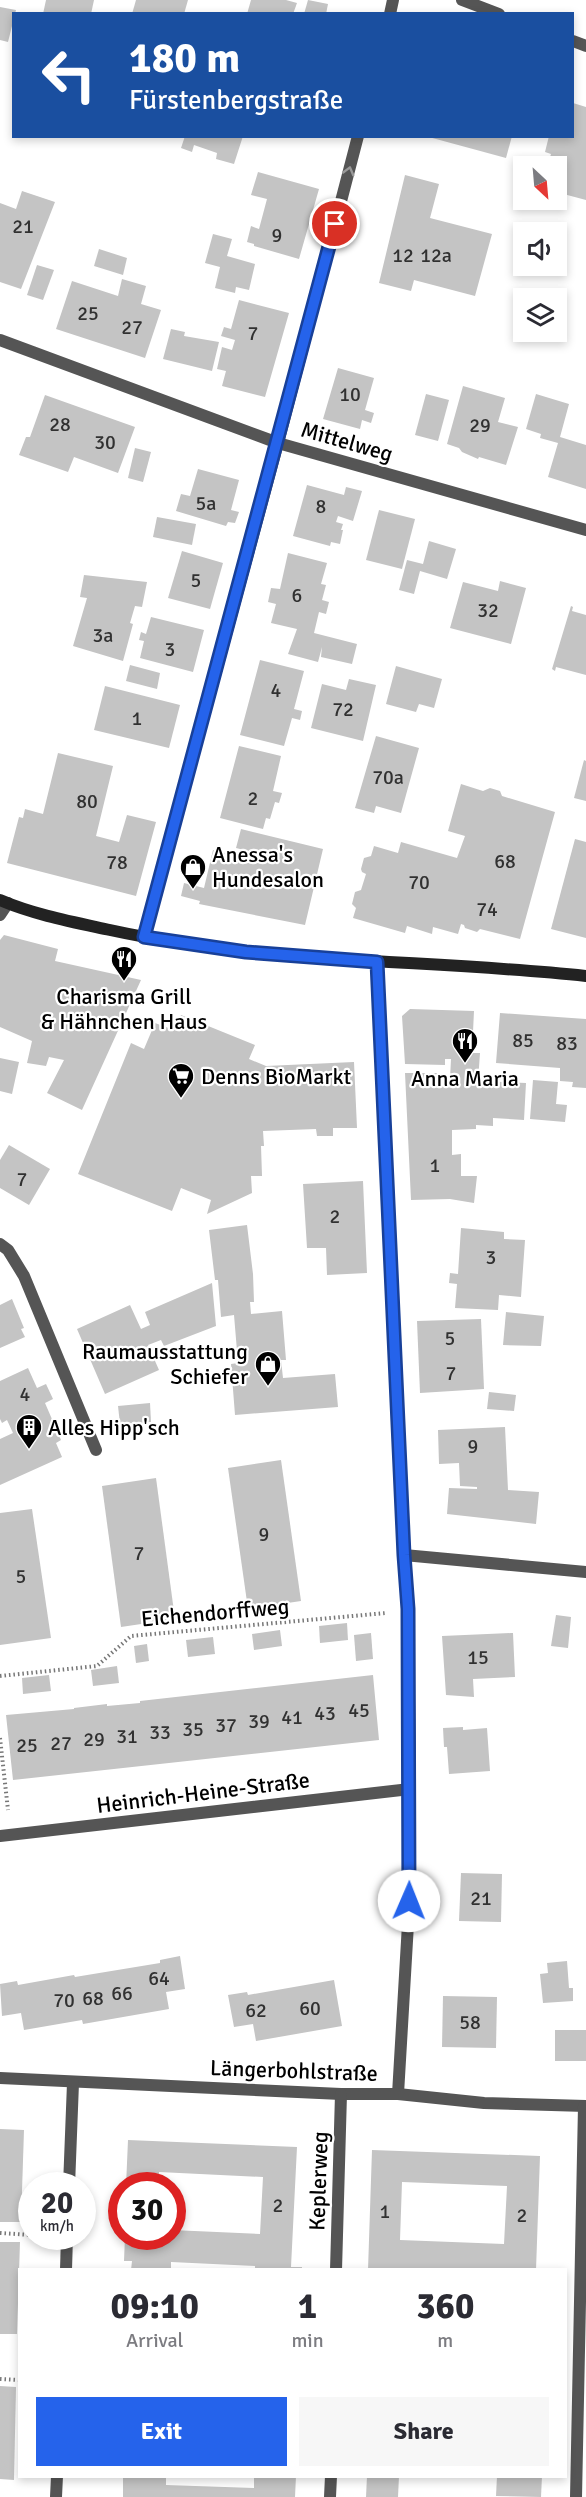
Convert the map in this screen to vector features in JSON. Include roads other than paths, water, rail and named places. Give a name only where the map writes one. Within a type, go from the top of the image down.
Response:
[{"type":"main road","points":[[4,902],[53,918],[144,937],[246,952],[530,970],[586,976]]},
{"type":"street","points":[[462,0],[494,12]]},
{"type":"street","points":[[144,937],[278,443],[356,138]]},
{"type":"street","name":"Mittelweg","points":[[0,340],[278,443],[586,530]]},
{"type":"street","points":[[0,915],[4,902]]},
{"type":"street","points":[[377,962],[408,1609],[410,1789],[408,1924],[398,2094]]},
{"type":"street","points":[[0,1244],[8,1250],[24,1276],[96,1450]]},
{"type":"street","points":[[404,1555],[586,1572]]},
{"type":"street","name":"Heinrich-Heine-Straße","points":[[5,1836],[410,1789]]},
{"type":"street","name":"Längerbohlstraße","points":[[0,2078],[341,2094],[398,2094],[484,2103],[585,2106]]},
{"type":"street","points":[[70,2172],[74,2083]]},
{"type":"street","name":"Keplerweg","points":[[336,2268],[341,2094]]},
{"type":"street","points":[[576,2497],[585,2106]]},
{"type":"street","points":[[66,2268],[67,2250]]},
{"type":"street","points":[[56,2497],[57,2478]]},
{"type":"street","points":[[330,2497],[331,2478]]},
{"type":"place","name":"Anessa's Hundesalon","points":[[193,890]]},
{"type":"place","name":"Charisma Grill & Hähnchen Haus","points":[[124,982]]},
{"type":"place","name":"Anna Maria","points":[[465,1064]]},
{"type":"place","name":"Denns BioMarkt","points":[[181,1099]]},
{"type":"place","name":"Raumausstattung Schiefer","points":[[268,1387]]},
{"type":"place","name":"Alles Hipp'sch","points":[[29,1450]]}]
